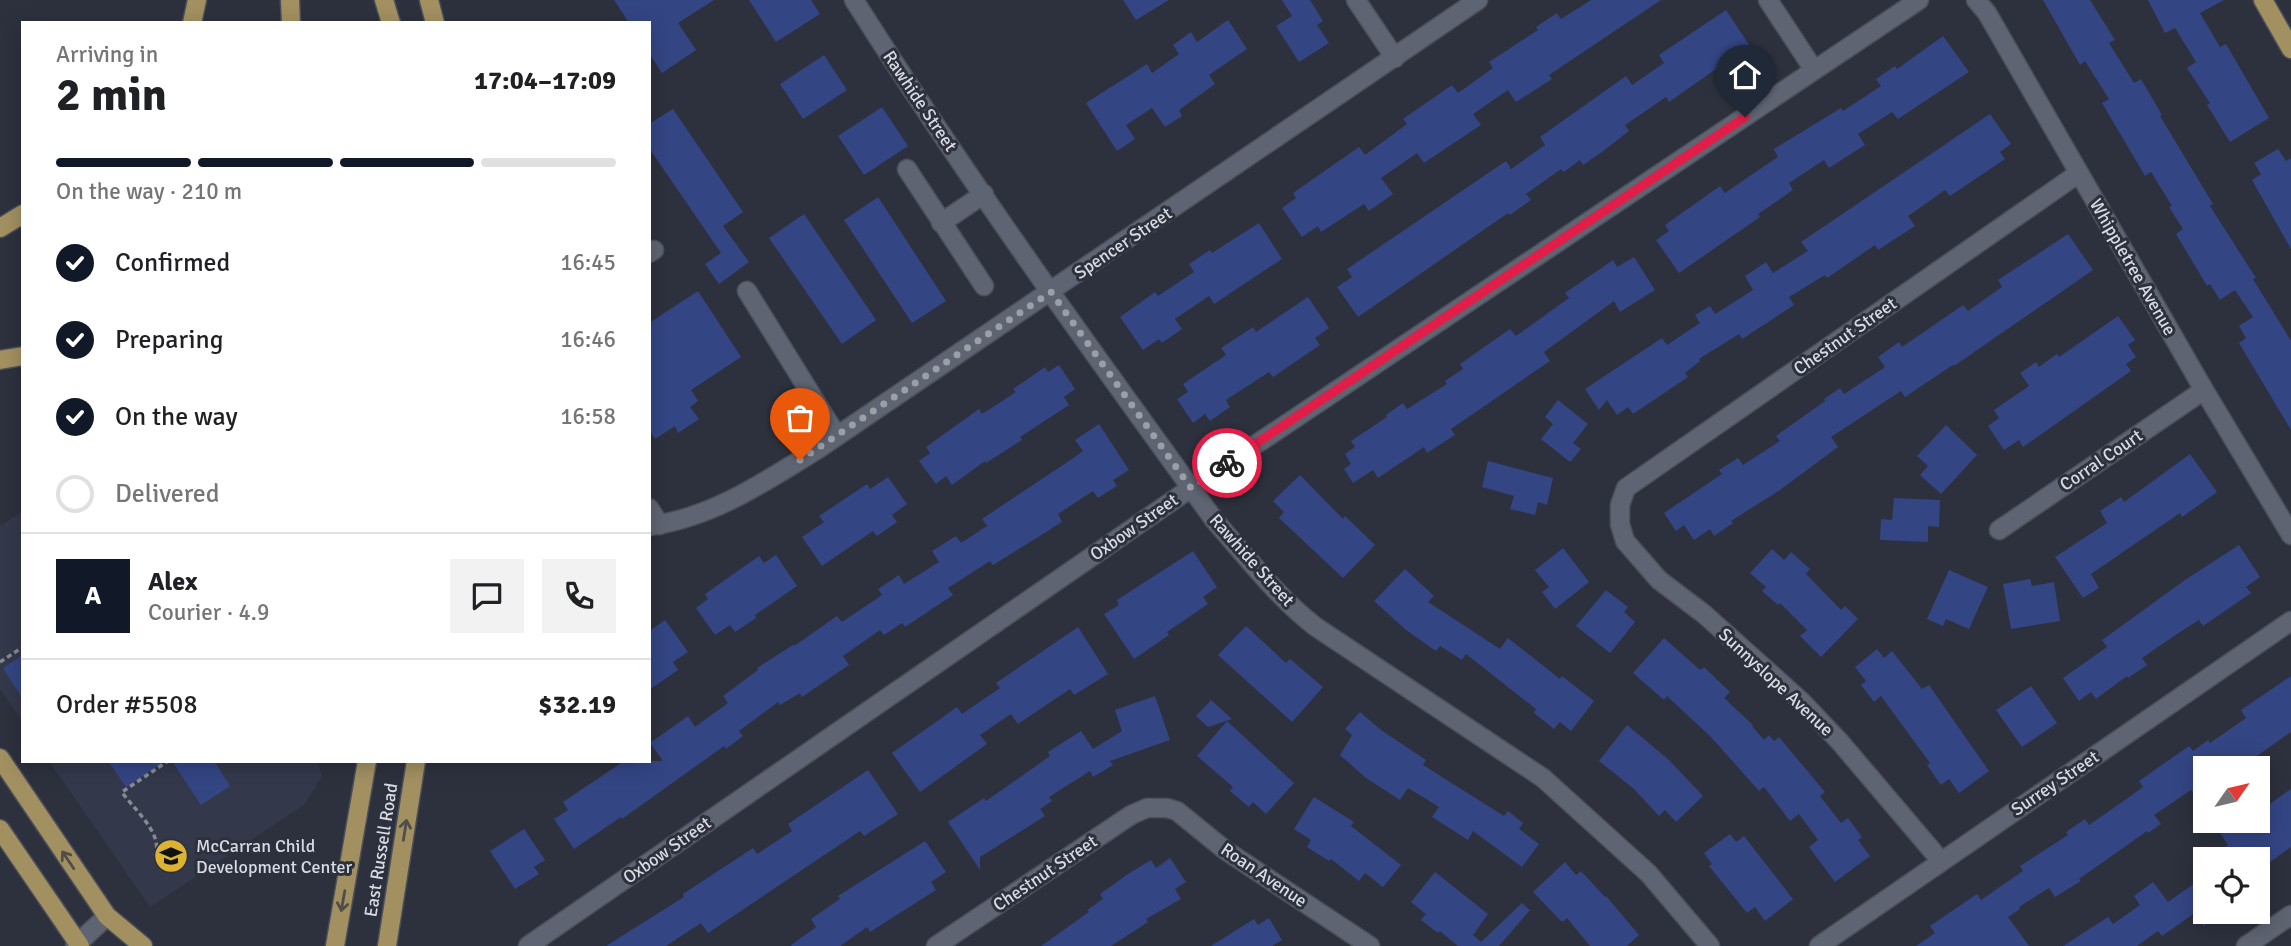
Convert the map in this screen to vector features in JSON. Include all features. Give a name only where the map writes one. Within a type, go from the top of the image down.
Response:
[{"type":"main road","points":[[192,21],[197,0]]},
{"type":"main road","points":[[290,0],[291,21]]},
{"type":"main road","points":[[384,0],[390,21]]},
{"type":"main road","points":[[429,0],[434,21]]},
{"type":"main road","points":[[2263,0],[2291,50]]},
{"type":"main road","points":[[0,228],[21,215]]},
{"type":"main road","points":[[0,360],[21,356]]},
{"type":"main road","points":[[0,758],[107,916],[143,946]]},
{"type":"main road","name":"East Russell Road","points":[[335,946],[367,763]]},
{"type":"main road","name":"East Russell Road","points":[[387,946],[416,763]]},
{"type":"main road","points":[[0,829],[77,945]]},
{"type":"street","name":"Rawhide Street","points":[[854,0],[901,74],[1051,292],[1214,521],[1304,618],[1543,778],[1594,821],[1649,874],[1710,946]]},
{"type":"street","points":[[1356,0],[1395,58]]},
{"type":"street","name":"Spencer Street","points":[[655,525],[681,520],[745,494],[837,436],[1478,0]]},
{"type":"street","points":[[1768,0],[1814,70]]},
{"type":"street","name":"Oxbow Street","points":[[528,946],[1191,488],[1919,0]]},
{"type":"street","name":"Whippletree Avenue","points":[[1976,0],[1987,13],[2204,390],[2291,535]]},
{"type":"street","points":[[906,169],[984,286]]},
{"type":"street","name":"Chestnut Street","points":[[1620,505],[1626,488],[2079,173]]},
{"type":"street","points":[[941,223],[984,194]]},
{"type":"street","points":[[747,291],[837,436]]},
{"type":"street","name":"Corral Court","points":[[1999,530],[2204,390]]},
{"type":"street","name":"Sunnyslope Avenue","points":[[1620,505],[1620,524],[1625,541],[1659,580],[1704,614],[1801,701],[1941,862]]},
{"type":"street","name":"Surrey Street","points":[[1819,946],[2291,621]]},
{"type":"street","name":"Chestnut Street","points":[[936,946],[1122,821],[1147,808],[1158,808]]},
{"type":"street","name":"Roan Avenue","points":[[1158,808],[1177,811],[1345,939],[1370,946]]},
{"type":"street","points":[[2246,946],[2291,915]]},
{"type":"street","points":[[77,945],[107,916]]},
{"type":"path","points":[[0,662],[21,648]]},
{"type":"path","points":[[155,856],[158,849],[154,835],[122,792],[165,763]]},
{"type":"shaded area","points":[[21,512],[21,719],[0,689],[0,526]]},
{"type":"shaded area","name":"McCarran Child Development Center","points":[[50,763],[319,763],[322,776],[305,804],[150,907]]},
{"type":"building","points":[[614,0],[714,0],[678,23],[696,50],[662,73],[651,56],[651,21],[628,21]]},
{"type":"building","points":[[749,0],[811,0],[820,14],[776,42]]},
{"type":"building","points":[[1123,0],[1169,0],[1136,20]]},
{"type":"building","points":[[1282,0],[1310,0],[1323,21],[1317,25],[1329,43],[1299,62],[1276,26],[1292,16]]},
{"type":"building","points":[[1591,0],[1661,0],[1549,75],[1552,79],[1516,102],[1508,90],[1473,114],[1481,125],[1424,163],[1417,153],[1381,178],[1393,194],[1369,211],[1364,204],[1321,232],[1318,226],[1302,237],[1282,208],[1296,198],[1293,193],[1359,147],[1365,155],[1407,124],[1403,119],[1452,85],[1458,93],[1493,68],[1489,62],[1538,30],[1536,27],[1557,13],[1561,19]]},
{"type":"building","points":[[2043,0],[2090,0],[2115,40],[2109,43],[2134,83],[2141,79],[2162,115],[2160,116],[2213,204],[2210,206],[2256,278],[2253,279],[2291,341],[2291,430],[2239,343],[2246,338],[2239,326],[2253,317],[2235,290],[2220,300],[2210,284],[2207,286],[2176,234],[2183,229],[2169,207],[2172,206],[2151,172],[2145,176],[2102,103],[2109,99],[2085,61],[2080,65]]},
{"type":"building","points":[[2148,0],[2224,0],[2200,13],[2220,47],[2226,44],[2269,118],[2230,142],[2207,105],[2210,103],[2187,68],[2196,62],[2175,28],[2165,33]]},
{"type":"building","points":[[1726,10],[1752,49],[1716,69],[1669,102],[1666,97],[1625,125],[1629,131],[1602,152],[1583,165],[1580,160],[1564,172],[1561,169],[1526,194],[1531,200],[1510,215],[1508,213],[1358,317],[1337,287],[1352,277],[1347,269],[1506,161],[1511,169],[1545,145],[1540,137],[1626,76],[1632,85],[1664,63],[1659,55]]},
{"type":"building","points":[[1228,20],[1247,49],[1209,75],[1215,84],[1179,110],[1182,116],[1165,127],[1152,108],[1126,125],[1135,139],[1117,151],[1086,103],[1147,64],[1152,73],[1179,54],[1173,45],[1191,32],[1197,42]]},
{"type":"building","points":[[1943,36],[1969,72],[1898,119],[1892,112],[1858,134],[1865,145],[1829,168],[1824,160],[1789,183],[1793,190],[1758,214],[1760,217],[1679,273],[1656,240],[1669,231],[1665,225],[1720,186],[1725,193],[1778,157],[1774,149],[1841,108],[1843,111],[1881,86],[1876,79],[1895,66],[1897,69]]},
{"type":"building","points":[[824,55],[847,90],[803,119],[780,84]]},
{"type":"building","points":[[882,107],[908,146],[864,175],[838,136]]},
{"type":"building","points":[[673,109],[743,212],[723,226],[749,262],[719,284],[705,264],[721,253],[651,151],[651,123]]},
{"type":"building","points":[[1990,114],[2011,144],[2000,152],[2005,159],[1950,196],[1945,190],[1908,216],[1915,226],[1878,250],[1875,245],[1827,278],[1825,275],[1789,297],[1794,305],[1742,339],[1739,334],[1699,359],[1700,361],[1685,373],[1688,377],[1633,414],[1628,407],[1617,415],[1607,400],[1599,410],[1585,389],[1662,338],[1667,345],[1700,323],[1695,315],[1710,306],[1715,314],[1753,290],[1745,276],[1766,262],[1773,273],[1808,251],[1801,242]]},
{"type":"building","points":[[2278,149],[2286,161],[2291,158],[2291,249],[2252,180],[2261,174],[2254,163]]},
{"type":"building","points":[[878,197],[946,301],[912,323],[844,220]]},
{"type":"building","points":[[804,214],[876,320],[842,344],[769,238]]},
{"type":"building","points":[[1259,223],[1282,259],[1214,304],[1209,296],[1175,319],[1182,329],[1162,343],[1159,339],[1143,350],[1120,317],[1155,292],[1158,296],[1194,272],[1189,264],[1210,250],[1212,253]]},
{"type":"building","points":[[2068,234],[2093,270],[1954,366],[1905,397],[1901,391],[1831,437],[1838,447],[1780,490],[1731,521],[1733,523],[1714,536],[1710,529],[1694,540],[1684,525],[1676,531],[1664,513],[1722,474],[1719,470],[1738,458],[1743,465],[1780,441],[1776,436],[1825,401],[1824,399],[1840,388],[1844,394],[1885,367],[1878,357],[1899,342],[1902,347],[1963,305],[1968,311],[2002,287],[1998,280]]},
{"type":"building","points":[[1634,257],[1655,290],[1620,312],[1614,301],[1544,352],[1550,361],[1451,429],[1455,435],[1427,453],[1424,447],[1378,478],[1373,470],[1353,483],[1344,469],[1351,464],[1345,454],[1355,447],[1351,441],[1403,403],[1407,409],[1447,384],[1445,381],[1463,369],[1460,364],[1510,329],[1516,336],[1569,298],[1565,293],[1613,260],[1617,267]]},
{"type":"building","points":[[698,291],[741,357],[691,390],[698,401],[690,407],[699,419],[678,433],[675,426],[655,439],[651,433],[651,322]]},
{"type":"building","points":[[1308,297],[1329,328],[1315,338],[1320,345],[1273,377],[1269,372],[1226,400],[1230,407],[1210,421],[1205,414],[1193,423],[1177,399],[1188,392],[1183,384],[1226,355],[1221,348],[1253,327],[1256,332]]},
{"type":"building","points":[[2118,316],[2135,340],[2128,345],[2136,357],[2126,364],[2131,371],[2023,447],[2019,440],[2004,450],[1988,426],[1999,418],[1994,410],[2029,386],[2020,373],[2036,362],[2039,367],[2057,354],[2059,357]]},
{"type":"building","points":[[1059,365],[1075,389],[1064,397],[1069,405],[1020,437],[1022,440],[986,463],[985,461],[952,485],[946,476],[936,484],[919,461],[930,453],[926,447],[979,409],[982,414],[1016,392],[1013,389],[1045,367],[1048,372]]},
{"type":"building","points":[[1558,400],[1588,424],[1573,443],[1581,449],[1570,462],[1541,439],[1553,424],[1545,417]]},
{"type":"building","points":[[1099,424],[1129,470],[1113,480],[1117,486],[1098,498],[1093,491],[1058,514],[1062,522],[993,565],[990,561],[948,588],[953,595],[905,627],[902,623],[884,635],[880,630],[843,656],[849,665],[802,697],[800,693],[780,705],[778,702],[739,731],[743,736],[726,749],[724,746],[622,819],[621,817],[574,849],[554,819],[568,810],[563,802],[621,763],[663,761],[651,742],[688,716],[695,727],[728,703],[723,696],[758,670],[757,668],[837,616],[842,622],[882,595],[878,589],[899,575],[904,584],[939,562],[932,551],[956,536],[961,543],[987,526],[982,519],[1083,451],[1075,440]]},
{"type":"building","points":[[1946,425],[1977,455],[1941,494],[1920,475],[1928,466],[1917,456]]},
{"type":"building","points":[[2190,454],[2217,492],[2182,517],[2180,513],[2091,574],[2099,588],[2083,598],[2055,557],[2107,523],[2100,511],[2121,497],[2124,502]]},
{"type":"building","points":[[1488,461],[1553,478],[1547,505],[1538,502],[1535,515],[1510,509],[1514,496],[1482,487]]},
{"type":"building","points":[[1300,475],[1343,519],[1345,516],[1375,545],[1343,578],[1279,518],[1284,512],[1273,501]]},
{"type":"building","points":[[888,477],[907,504],[892,515],[897,522],[877,536],[873,531],[822,566],[802,537],[824,522],[819,516],[867,484],[870,489]]},
{"type":"building","points":[[1894,498],[1940,500],[1939,527],[1928,526],[1928,542],[1880,540],[1881,519],[1892,520]]},
{"type":"building","points":[[2239,545],[2260,577],[2246,587],[2251,593],[2203,626],[2199,620],[2177,634],[2142,658],[2147,665],[2096,699],[2091,692],[2079,701],[2063,678],[2107,647],[2102,640]]},
{"type":"building","points":[[1563,548],[1589,582],[1555,609],[1542,592],[1549,587],[1535,570]]},
{"type":"building","points":[[1772,549],[1784,560],[1791,552],[1810,569],[1806,574],[1841,610],[1845,606],[1858,619],[1821,657],[1800,636],[1807,630],[1780,603],[1778,605],[1762,591],[1766,587],[1750,573]]},
{"type":"building","points":[[1193,551],[1217,587],[1203,597],[1208,604],[1134,659],[1104,614],[1119,605],[1117,600]]},
{"type":"building","points":[[776,555],[797,586],[735,632],[730,625],[715,635],[696,608],[708,599],[705,594],[759,556],[764,563]]},
{"type":"building","points":[[1405,569],[1434,596],[1428,602],[1500,649],[1508,638],[1560,679],[1562,676],[1594,701],[1571,731],[1560,722],[1554,729],[1534,713],[1536,709],[1466,654],[1462,660],[1440,646],[1436,651],[1406,630],[1374,601]]},
{"type":"building","points":[[1949,570],[1988,587],[1969,629],[1946,619],[1943,626],[1927,619]]},
{"type":"building","points":[[2030,579],[2032,586],[2054,582],[2060,621],[2011,629],[2003,584]]},
{"type":"building","points":[[1606,590],[1628,607],[1624,612],[1635,622],[1610,653],[1576,626]]},
{"type":"building","points":[[665,620],[688,652],[673,662],[678,670],[651,689],[651,630]]},
{"type":"building","points":[[1246,626],[1286,663],[1290,659],[1323,687],[1292,722],[1218,655]]},
{"type":"building","points":[[1078,627],[1108,674],[1074,695],[1070,689],[1018,724],[1011,714],[980,735],[987,744],[920,792],[892,753],[957,707],[962,714],[1000,688],[996,683]]},
{"type":"building","points":[[1664,638],[1700,670],[1704,667],[1730,692],[1724,698],[1753,725],[1764,740],[1769,735],[1774,741],[1779,737],[1825,792],[1820,796],[1841,823],[1848,818],[1862,837],[1858,840],[1870,856],[1835,882],[1809,847],[1818,840],[1799,814],[1790,821],[1764,787],[1759,791],[1711,737],[1667,696],[1664,700],[1633,673]]},
{"type":"building","points":[[1877,649],[1884,658],[1892,651],[1922,689],[1929,685],[1989,771],[1959,793],[1949,779],[1941,785],[1927,765],[1930,763],[1881,696],[1874,702],[1861,685],[1866,681],[1855,667]]},
{"type":"building","points":[[21,656],[21,696],[3,668]]},
{"type":"building","points":[[2291,676],[2291,732],[2257,756],[2193,756],[2193,793],[2191,790],[2154,815],[2161,824],[2148,833],[2147,831],[2079,879],[2081,881],[2055,897],[2049,888],[2008,917],[2029,946],[1916,946],[1935,933],[1930,926],[1977,894],[1981,900],[2023,871],[2020,866],[2068,835],[2066,832],[2085,819],[2089,825],[2125,800],[2143,787],[2139,781],[2189,746],[2193,751],[2208,740],[2210,743],[2246,718],[2241,710]]},
{"type":"building","points":[[2031,686],[2057,723],[2022,747],[1996,710]]},
{"type":"building","points":[[1155,696],[1170,740],[1110,761],[1113,765],[1093,777],[1090,771],[1049,797],[1052,801],[1040,809],[1045,816],[980,857],[980,870],[948,822],[984,798],[986,801],[1050,756],[1048,752],[1081,731],[1093,749],[1122,731],[1115,710]]},
{"type":"building","points":[[1211,700],[1232,719],[1208,727],[1196,716]]},
{"type":"building","points":[[1360,712],[1381,730],[1426,760],[1423,765],[1504,816],[1508,811],[1523,823],[1519,829],[1539,844],[1522,867],[1473,831],[1468,840],[1432,817],[1439,807],[1408,788],[1400,800],[1366,778],[1340,755],[1352,735],[1345,729]]},
{"type":"building","points":[[1227,721],[1294,783],[1266,814],[1253,802],[1249,807],[1230,791],[1233,787],[1197,756]]},
{"type":"building","points":[[1627,725],[1669,760],[1703,796],[1676,822],[1665,810],[1659,816],[1634,789],[1599,761]]},
{"type":"building","points":[[109,763],[162,763],[126,787]]},
{"type":"building","points":[[173,763],[215,763],[230,786],[201,805]]},
{"type":"building","points":[[868,770],[898,814],[864,836],[860,831],[708,933],[701,923],[666,946],[606,946],[684,897],[683,894],[753,848],[757,854],[792,831],[788,824]]},
{"type":"building","points":[[2291,789],[2291,847],[2270,862],[2270,847],[2225,847],[2228,845],[2220,833],[2270,833],[2270,804]]},
{"type":"building","points":[[1314,797],[1354,822],[1351,826],[1401,865],[1383,887],[1365,873],[1359,881],[1331,859],[1329,861],[1307,847],[1311,840],[1294,829]]},
{"type":"building","points":[[524,829],[545,860],[534,867],[539,874],[515,889],[490,851]]},
{"type":"building","points":[[1730,834],[1736,842],[1744,836],[1793,899],[1765,921],[1755,907],[1747,913],[1709,866],[1712,864],[1704,853]]},
{"type":"building","points":[[925,841],[946,872],[931,882],[936,890],[870,932],[867,927],[840,946],[790,946],[816,927],[811,919],[840,899],[838,896]]},
{"type":"building","points":[[1170,858],[1186,882],[1175,889],[1181,899],[1146,919],[1148,922],[1111,946],[1041,946],[1089,912],[1087,910],[1103,899],[1100,894],[1131,872],[1151,860],[1156,868]]},
{"type":"building","points":[[1565,862],[1576,875],[1581,871],[1639,935],[1627,946],[1590,946],[1567,918],[1562,922],[1533,892]]},
{"type":"building","points":[[1435,872],[1488,914],[1473,935],[1481,942],[1522,903],[1530,910],[1499,946],[1458,946],[1421,920],[1426,914],[1411,902]]},
{"type":"building","points":[[2153,882],[2168,902],[2193,884],[2193,914],[2162,936],[2158,931],[2137,946],[2063,946],[2108,917],[2113,924],[2140,905],[2134,896]]},
{"type":"building","points":[[1269,918],[1282,940],[1272,946],[1211,946],[1254,919],[1258,925]]},
{"type":"way so far","points":[[800,460],[1051,292],[1191,488],[1227,463]]},
{"type":"place","name":"McCarran Child Development Center","points":[[171,856]]},
{"type":"route","points":[[1227,463],[1745,117]]}]
